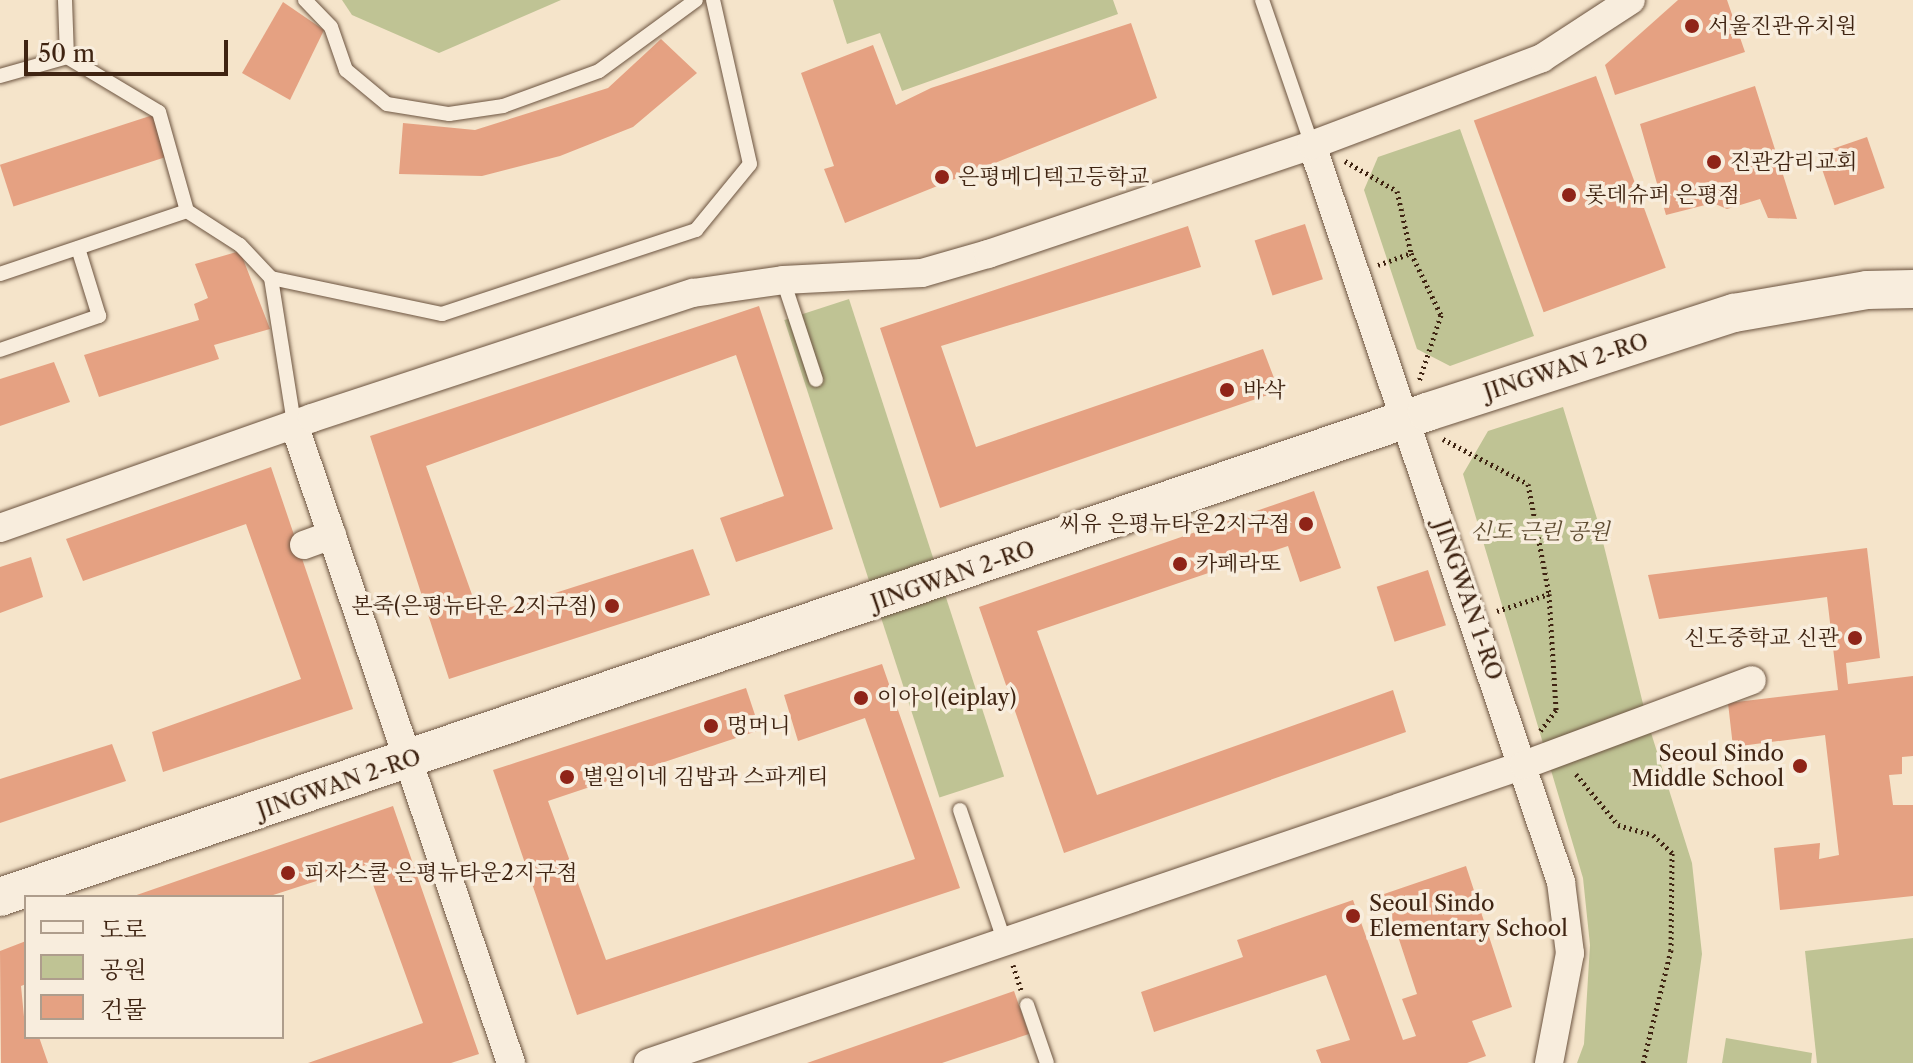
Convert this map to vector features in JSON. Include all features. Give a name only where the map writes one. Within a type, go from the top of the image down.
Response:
[{"type":"street","points":[[0,528],[294,424],[693,293],[783,280],[922,273],[1324,150],[1542,58],[1631,0]]},
{"type":"street","name":"JINGWAN 1-RO","points":[[1324,150],[1420,413],[1528,753],[1561,882],[1570,953],[1549,1063]]},
{"type":"street","name":"JINGWAN 2-RO","points":[[0,897],[411,760],[1420,413],[1734,313],[1867,290],[1913,289]]},
{"type":"street","points":[[294,424],[411,760],[511,1063]]},
{"type":"street","points":[[304,545],[332,535]]},
{"type":"street","points":[[648,1063],[1008,952],[1528,753],[1752,680]]},
{"type":"lane","points":[[65,0],[67,57]]},
{"type":"lane","points":[[305,0],[331,27],[346,70],[387,104],[449,114],[503,106],[599,71],[696,0]]},
{"type":"lane","points":[[271,278],[442,314],[696,230],[750,164],[713,0]]},
{"type":"lane","points":[[1262,0],[1324,150]]},
{"type":"lane","points":[[0,76],[67,57],[159,112],[187,211],[240,245],[271,278],[294,424]]},
{"type":"lane","points":[[0,274],[187,211]]},
{"type":"lane","points":[[0,350],[99,316],[78,248]]},
{"type":"lane","points":[[783,280],[816,380]]},
{"type":"lane","points":[[960,810],[1008,952]]},
{"type":"lane","points":[[1027,1005],[1047,1063]]},
{"type":"path","points":[[1324,150],[1397,191],[1411,253],[1441,315],[1420,413],[1528,484],[1549,594],[1556,710],[1528,753]]},
{"type":"path","points":[[1375,266],[1411,253]]},
{"type":"path","points":[[1493,613],[1549,594]]},
{"type":"path","points":[[1564,773],[1580,774],[1618,825],[1653,835],[1672,853],[1671,950],[1643,1063]]},
{"type":"path","points":[[1008,952],[1027,1005]]},
{"type":"green space","points":[[342,0],[561,0],[439,53],[352,15]]},
{"type":"green space","points":[[833,0],[1113,0],[1118,14],[902,91],[880,33],[847,44]]},
{"type":"green space","points":[[1460,129],[1534,336],[1450,366],[1417,349],[1364,190],[1378,157]]},
{"type":"green space","points":[[849,299],[1004,776],[939,797],[784,320]]},
{"type":"green space","name":"신도 근린 공원","points":[[1563,407],[1598,522],[1647,720],[1692,863],[1702,954],[1687,1063],[1577,1063],[1584,1044],[1590,945],[1583,878],[1463,474],[1488,431]]},
{"type":"green space","points":[[1913,938],[1913,1063],[1817,1063],[1805,951]]},
{"type":"green space","points":[[1726,1038],[1812,1053],[1811,1063],[1722,1063]]},
{"type":"building","name":"서울진관유치원","points":[[1678,0],[1727,0],[1745,52],[1615,95],[1605,65]]},
{"type":"building","points":[[283,2],[324,30],[290,100],[242,73]]},
{"type":"building","points":[[1131,23],[1157,98],[845,223],[824,169],[834,166],[801,73],[873,45],[896,105],[931,88]]},
{"type":"building","points":[[661,39],[697,73],[633,127],[560,156],[482,176],[399,174],[403,123],[475,130],[608,88]]},
{"type":"building","name":"롯데슈퍼 은평점","points":[[1596,76],[1666,268],[1544,312],[1474,120]]},
{"type":"building","name":"진관감리교회","points":[[1755,86],[1797,219],[1768,218],[1760,199],[1727,209],[1713,203],[1666,215],[1640,124]]},
{"type":"building","points":[[153,115],[167,157],[13,207],[0,165]]},
{"type":"building","points":[[1867,137],[1885,188],[1834,205],[1817,154]]},
{"type":"building","points":[[1305,224],[1323,279],[1273,296],[1255,240]]},
{"type":"building","points":[[1188,226],[1201,267],[941,346],[976,447],[1263,349],[1279,391],[940,508],[880,328]]},
{"type":"building","points":[[240,251],[270,329],[214,345],[219,359],[99,397],[84,355],[199,320],[194,304],[208,298],[195,264]]},
{"type":"building","points":[[759,306],[833,529],[736,562],[720,518],[784,496],[736,355],[426,466],[480,617],[693,549],[710,595],[449,679],[370,436]]},
{"type":"building","points":[[54,362],[70,402],[0,426],[0,379]]},
{"type":"building","points":[[271,467],[353,709],[163,772],[152,732],[301,679],[246,524],[83,581],[66,539]]},
{"type":"building","points":[[1314,491],[1341,568],[1300,582],[1288,546],[1037,631],[1097,795],[1393,690],[1406,732],[1064,853],[979,607]]},
{"type":"building","points":[[1867,548],[1880,658],[1846,663],[1848,684],[1913,676],[1913,756],[1902,757],[1902,774],[1889,775],[1893,805],[1913,805],[1913,896],[1780,910],[1774,848],[1820,843],[1819,859],[1839,855],[1825,735],[1733,747],[1728,703],[1838,690],[1827,597],[1659,619],[1648,575]]},
{"type":"building","points":[[31,557],[43,597],[0,613],[0,567]]},
{"type":"building","points":[[1428,570],[1446,625],[1395,642],[1377,587]]},
{"type":"building","points":[[882,664],[960,888],[577,1015],[493,770],[746,688],[760,730],[548,801],[606,960],[915,859],[865,718],[798,741],[784,695]]},
{"type":"building","points":[[112,744],[126,781],[0,823],[0,779]]},
{"type":"building","points":[[393,806],[479,1054],[451,1063],[308,1063],[423,1023],[366,865],[273,895],[137,895]]},
{"type":"building","points":[[1466,866],[1512,1007],[1472,1021],[1486,1056],[1467,1063],[1321,1063],[1316,1050],[1350,1040],[1326,975],[1154,1032],[1141,992],[1243,957],[1237,940],[1353,900],[1403,1040],[1416,1036],[1402,999],[1417,994],[1384,894]]},
{"type":"building","points":[[24,942],[24,985],[21,986],[24,1039],[40,1039],[48,1063],[1,1063],[0,951]]},
{"type":"building","points":[[1014,991],[1029,1034],[942,1063],[807,1063]]},
{"type":"place","name":"서울진관유치원","points":[[1692,26]]},
{"type":"place","name":"진관감리교회","points":[[1714,162]]},
{"type":"place","name":"은평메디텍고등학교","points":[[942,177]]},
{"type":"place","name":"롯데슈퍼 은평점","points":[[1569,195]]},
{"type":"place","name":"바삭","points":[[1227,390]]},
{"type":"place","name":"씨유 은평뉴타운2지구점","points":[[1306,524]]},
{"type":"place","name":"카페라또","points":[[1180,564]]},
{"type":"place","name":"본죽(은평뉴타운 2지구점)","points":[[612,606]]},
{"type":"place","name":"신도중학교 신관","points":[[1855,638]]},
{"type":"place","name":"이아이(eiplay)","points":[[861,698]]},
{"type":"place","name":"멍머니","points":[[711,726]]},
{"type":"place","name":"Seoul Sindo Middle School","points":[[1800,766]]},
{"type":"place","name":"별일이네 김밥과 스파게티","points":[[567,777]]},
{"type":"place","name":"피자스쿨 은평뉴타운2지구점","points":[[288,873]]},
{"type":"place","name":"Seoul Sindo Elementary School","points":[[1353,916]]}]
